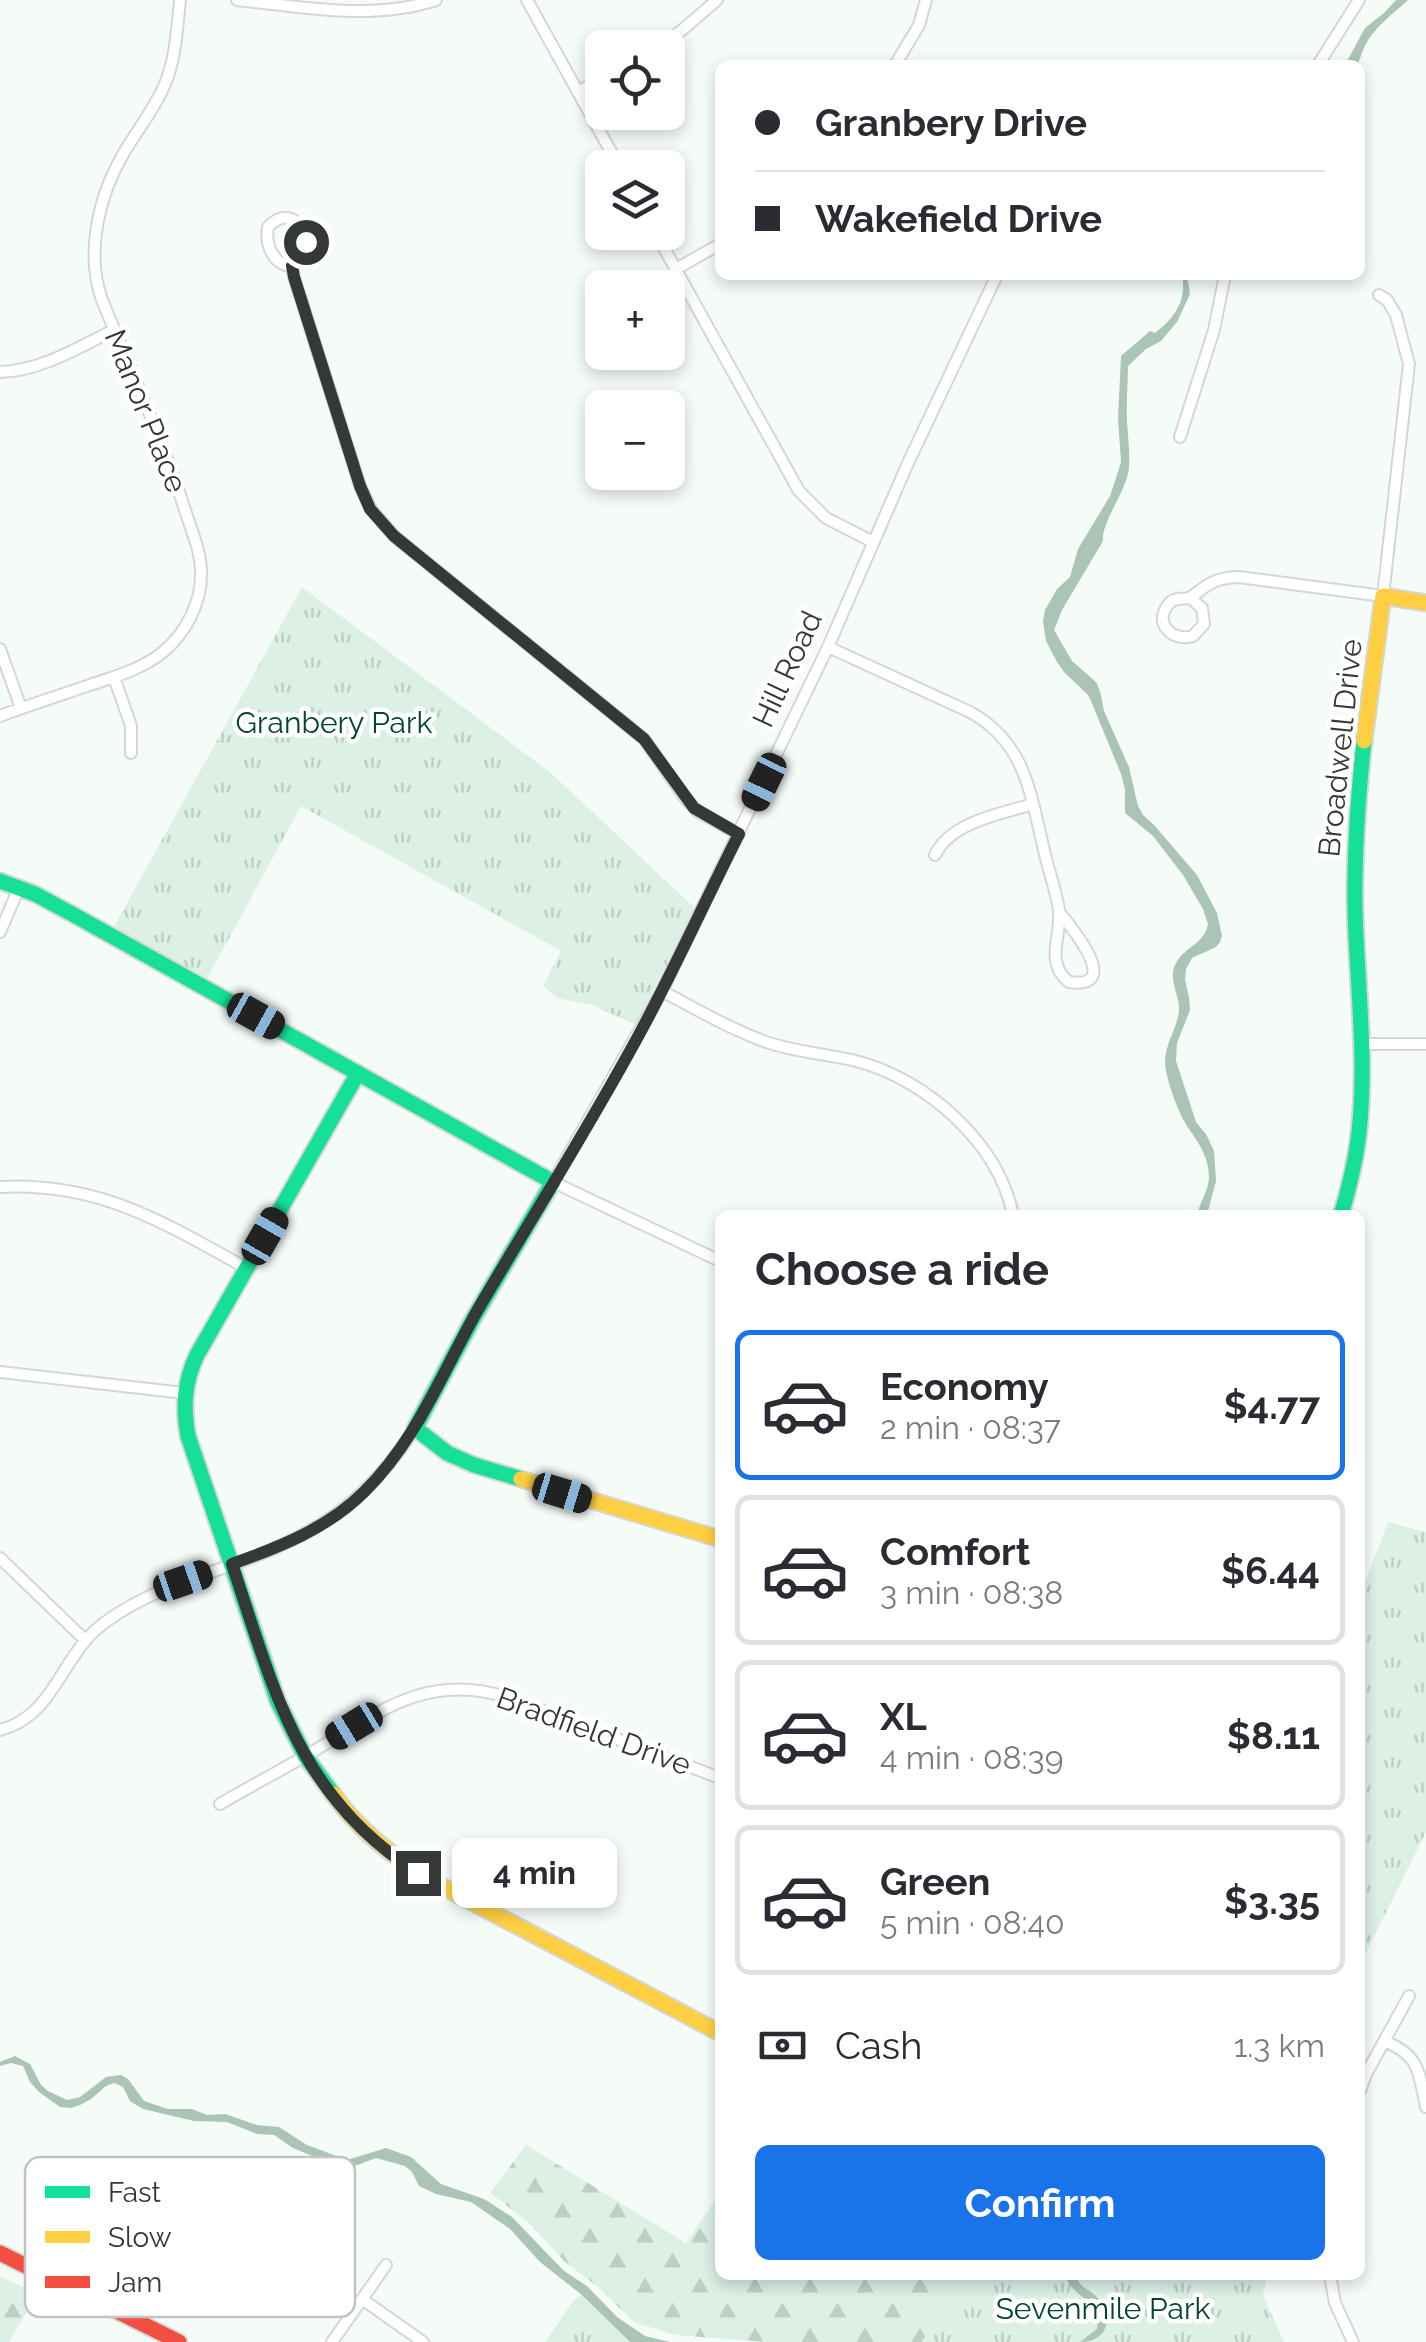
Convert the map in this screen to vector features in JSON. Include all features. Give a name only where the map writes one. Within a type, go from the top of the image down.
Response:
[{"type":"street","name":"Manor Place","points":[[0,716],[154,659],[180,636],[196,607],[202,570],[192,534],[169,464],[96,280],[94,253],[104,199],[115,169],[168,74],[180,0]]},
{"type":"street","points":[[237,0],[354,12],[410,7],[436,0]]},
{"type":"street","points":[[527,0],[610,150]]},
{"type":"street","points":[[682,30],[717,0]]},
{"type":"street","points":[[898,60],[914,35],[926,0]]},
{"type":"street","points":[[1321,60],[1360,0]]},
{"type":"street","points":[[578,92],[585,88]]},
{"type":"street","points":[[281,218],[296,221],[306,242],[304,256],[292,266],[276,260],[268,241],[268,227],[281,218]]},
{"type":"street","points":[[676,269],[715,247]]},
{"type":"street","points":[[666,250],[798,491],[826,518],[872,542]]},
{"type":"street","points":[[292,266],[360,486],[377,518],[644,739],[694,808],[739,834]]},
{"type":"street","name":"Hill Road","points":[[0,1730],[22,1722],[36,1711],[68,1662],[102,1624],[139,1600],[298,1538],[339,1514],[380,1475],[415,1428],[473,1319],[662,991],[828,647],[872,542],[995,280]]},
{"type":"street","points":[[1180,436],[1214,330],[1224,280]]},
{"type":"street","name":"Broadwell Drive","points":[[1342,1210],[1360,1121],[1356,838],[1409,364],[1396,315],[1379,295]]},
{"type":"street","points":[[0,372],[36,366],[114,330]]},
{"type":"street","points":[[1190,598],[1202,608],[1204,624],[1194,636],[1176,637],[1164,625],[1165,610],[1175,599],[1190,598],[1212,582],[1234,577],[1426,603]]},
{"type":"street","points":[[828,647],[959,706],[1001,734],[1021,765],[1060,913],[1057,969],[1068,982],[1082,982],[1093,971],[1090,955],[1060,913]]},
{"type":"street","points":[[0,648],[21,708]]},
{"type":"street","points":[[114,676],[130,726],[131,753]]},
{"type":"street","points":[[935,856],[941,843],[955,833],[992,816],[1033,804]]},
{"type":"street","points":[[0,881],[74,914],[554,1182],[715,1258]]},
{"type":"street","points":[[0,932],[19,888]]},
{"type":"street","points":[[662,991],[762,1041],[869,1065],[916,1088],[952,1115],[978,1144],[1006,1192],[1011,1210]]},
{"type":"street","points":[[1361,1044],[1426,1044]]},
{"type":"street","points":[[358,1073],[193,1362],[184,1393],[188,1436],[278,1702],[304,1756],[344,1810],[403,1863],[471,1903],[715,2029]]},
{"type":"street","points":[[0,1187],[54,1188],[112,1201],[163,1223],[246,1268]]},
{"type":"street","points":[[0,1372],[184,1393]]},
{"type":"street","points":[[415,1428],[443,1450],[474,1465],[715,1537]]},
{"type":"street","points":[[0,1558],[86,1640]]},
{"type":"street","name":"Bradfield Drive","points":[[220,1804],[378,1711],[436,1690],[466,1688],[523,1703],[715,1776]]},
{"type":"street","points":[[1365,2077],[1409,1996]]},
{"type":"street","points":[[1385,2041],[1413,2059],[1426,2107]]},
{"type":"street","points":[[0,2253],[25,2265]]},
{"type":"street","points":[[355,2309],[386,2265]]},
{"type":"street","points":[[1331,2280],[1335,2303],[1353,2342]]},
{"type":"street","points":[[362,2299],[423,2342]]},
{"type":"street","points":[[129,2317],[179,2342]]},
{"type":"street","points":[[332,2342],[349,2317]]},
{"type":"green space","name":"Granbery Park","points":[[302,587],[551,773],[700,913],[643,1028],[592,1005],[557,998],[543,986],[561,951],[301,806],[203,986],[110,934]]},
{"type":"green space","points":[[1388,1522],[1426,1532],[1426,1832],[1365,1955],[1365,1583]]},
{"type":"green space","points":[[526,2145],[686,2243],[715,2200],[715,2280],[959,2280],[922,2342],[767,2342],[675,2335],[634,2322],[564,2261],[528,2222],[490,2193]]},
{"type":"green space","points":[[0,2277],[25,2288],[25,2315],[9,2342],[0,2342]]},
{"type":"green space","name":"Sevenmile Park","points":[[959,2280],[1266,2280],[1263,2295],[1284,2342],[922,2342]]},
{"type":"green space","points":[[582,2295],[630,2342],[545,2342],[574,2300]]},
{"type":"shaded area","points":[[1396,0],[1408,0],[1371,36],[1359,60],[1348,60],[1365,28]]},
{"type":"shaded area","points":[[1182,280],[1188,280],[1190,294],[1177,322],[1161,341],[1128,366],[1127,478],[1103,541],[1054,630],[1072,661],[1096,682],[1143,815],[1197,875],[1217,913],[1220,942],[1192,958],[1186,969],[1190,1010],[1177,1043],[1176,1061],[1196,1122],[1214,1151],[1216,1181],[1208,1210],[1199,1210],[1209,1178],[1207,1164],[1177,1106],[1165,1063],[1179,1011],[1173,971],[1179,959],[1203,936],[1208,924],[1183,875],[1153,836],[1125,813],[1121,774],[1091,701],[1057,662],[1046,641],[1043,621],[1045,610],[1057,589],[1070,577],[1078,549],[1110,496],[1121,462],[1121,356],[1174,315],[1183,292]]},
{"type":"shaded area","points":[[15,2056],[30,2064],[41,2085],[67,2100],[80,2097],[106,2077],[121,2075],[144,2101],[168,2109],[225,2114],[257,2125],[279,2127],[307,2145],[339,2157],[315,2157],[274,2135],[257,2134],[227,2122],[194,2121],[143,2109],[130,2101],[123,2087],[114,2083],[80,2105],[60,2107],[39,2092],[23,2066],[0,2066],[0,2062]]},
{"type":"shaded area","points":[[386,2148],[411,2157],[441,2184],[484,2199],[512,2217],[564,2271],[587,2286],[617,2317],[645,2336],[670,2342],[630,2342],[582,2295],[540,2262],[510,2229],[471,2202],[419,2186],[405,2166],[376,2158],[355,2166],[355,2157]]},
{"type":"shaded area","points":[[1068,2280],[1078,2280],[1102,2304],[1106,2327],[1097,2338],[1080,2342],[1097,2329],[1097,2319],[1095,2311]]},
{"type":"traffic: fast","points":[[1342,1210],[1356,1153],[1361,1105],[1355,889],[1364,741]]},
{"type":"traffic: fast","points":[[0,881],[74,915],[553,1182],[415,1428],[447,1453],[521,1479]]},
{"type":"traffic: fast","points":[[333,1794],[305,1756],[278,1702],[188,1436],[185,1405],[189,1375],[197,1355],[358,1073]]},
{"type":"traffic: slow","points":[[1364,741],[1383,596],[1426,603]]},
{"type":"traffic: slow","points":[[521,1479],[715,1537]]},
{"type":"traffic: slow","points":[[333,1794],[378,1842],[432,1881],[715,2030]]},
{"type":"traffic: jam","points":[[0,2253],[25,2265]]},
{"type":"traffic: jam","points":[[129,2317],[179,2342]]},
{"type":"route","points":[[306,242],[304,256],[292,266],[294,277],[370,509],[394,536],[650,744],[694,808],[739,834],[643,1028],[401,1450],[362,1495],[339,1514],[298,1538],[232,1564],[278,1702],[304,1756],[361,1828],[418,1873]]}]
